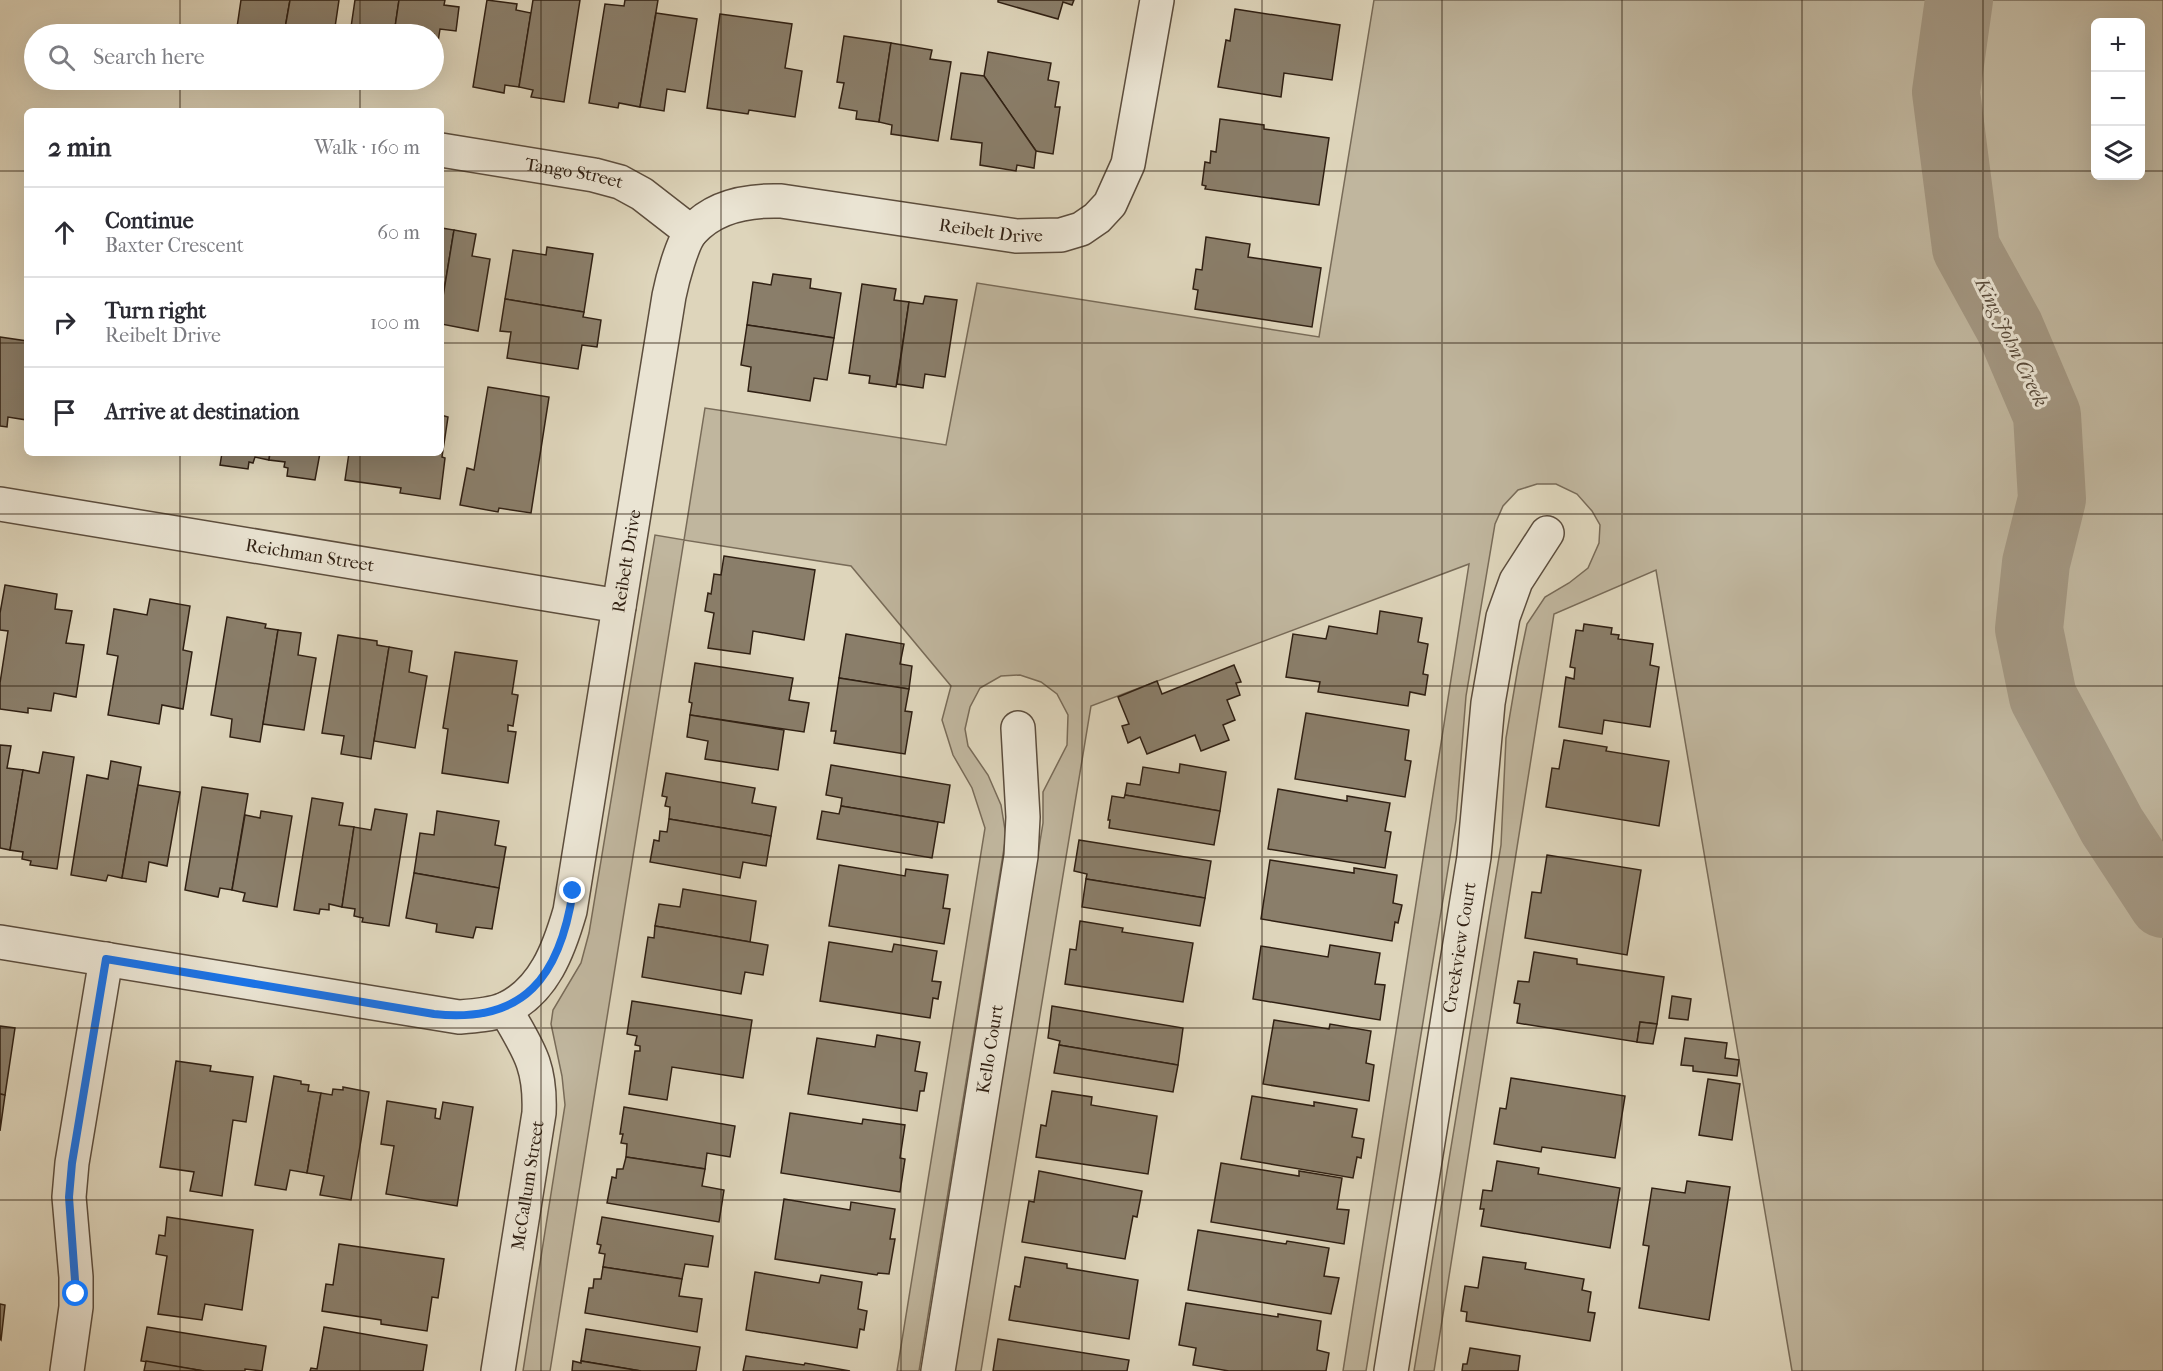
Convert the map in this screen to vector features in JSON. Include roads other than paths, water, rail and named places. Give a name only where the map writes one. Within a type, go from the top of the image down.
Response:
[{"type":"street","name":"Reibelt Drive","points":[[0,942],[459,1017],[482,1015],[505,1009],[522,998],[543,977],[560,946],[570,911],[669,296],[680,256],[691,232],[713,214],[738,203],[758,200],[781,201],[1016,236],[1061,235],[1081,229],[1097,218],[1110,204],[1128,164],[1157,0]]},
{"type":"street","name":"Tango Street","points":[[444,150],[594,175],[620,182],[642,194],[691,232]]},
{"type":"street","name":"Reichman Street","points":[[0,504],[619,606]]},
{"type":"street","name":"Creekview Court","points":[[1391,1371],[1474,857],[1488,703],[1503,618],[1516,581],[1547,533]]},
{"type":"street","name":"Kello Court","points":[[938,1371],[1021,856],[1023,817],[1018,728]]},
{"type":"street","points":[[67,1371],[76,1307],[76,1277],[69,1197],[72,1163],[106,959]]},
{"type":"street","name":"McCallum Street","points":[[498,1371],[540,1113],[540,1087],[533,1058],[505,1009]]},
{"type":"waterway","name":"King John Creek","points":[[1959,0],[1946,92],[1966,248],[2010,328],[2047,415],[2052,499],[2036,563],[2029,629],[2043,697],[2112,826],[2163,904]]}]
